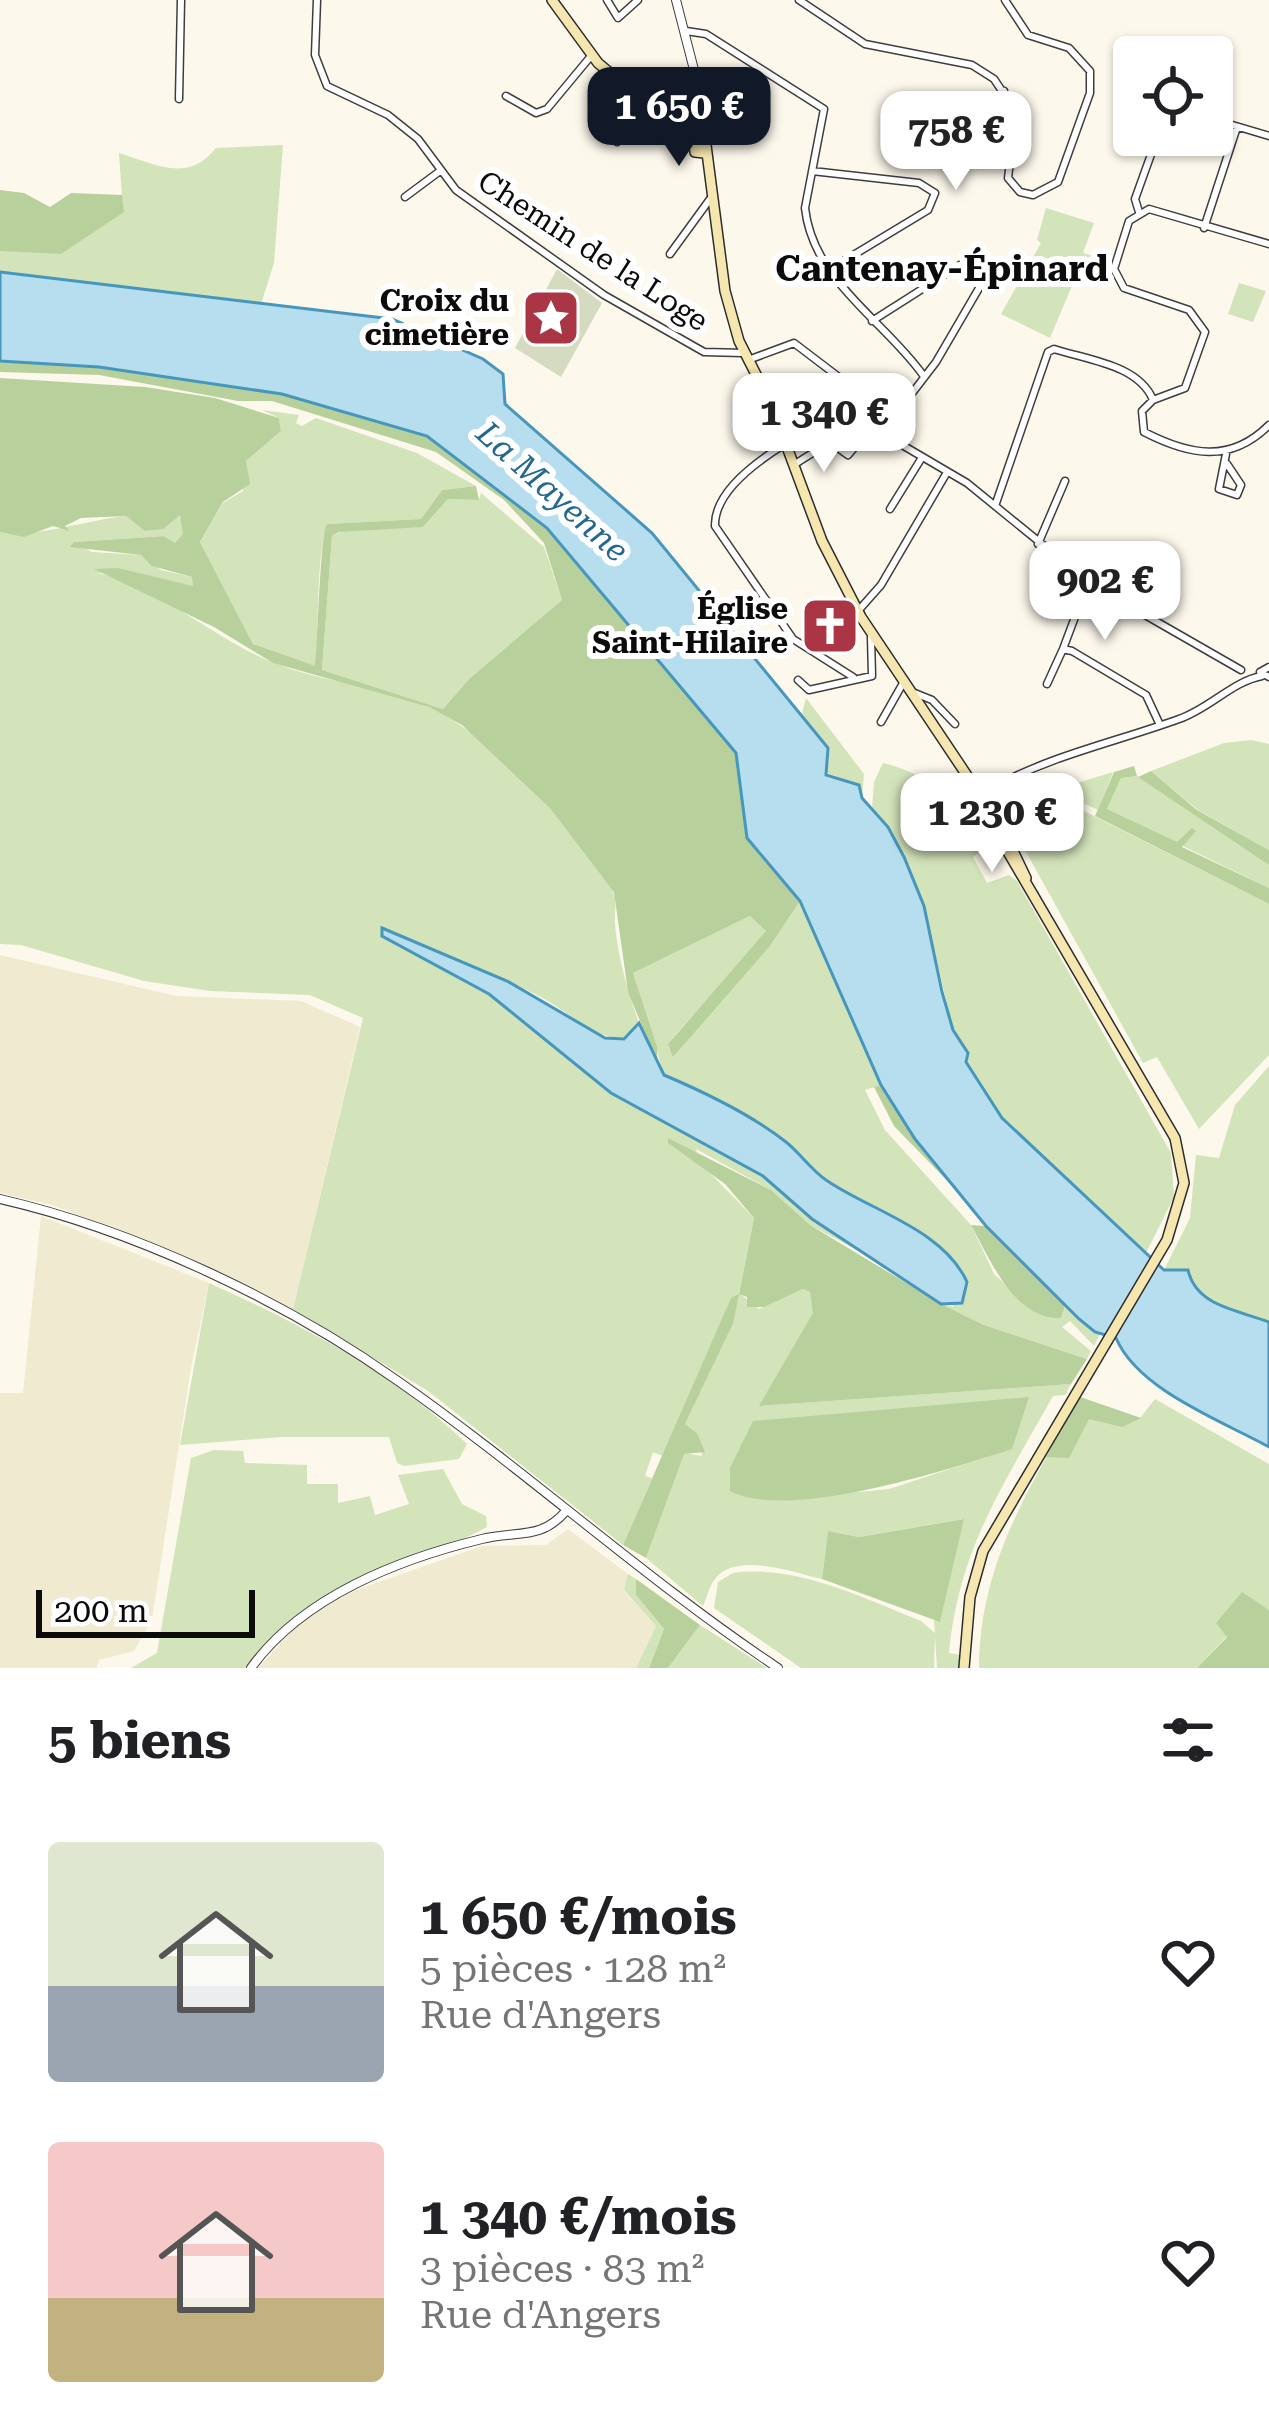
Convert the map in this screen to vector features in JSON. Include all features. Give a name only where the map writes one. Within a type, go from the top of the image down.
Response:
[{"type":"main road","points":[[552,0],[591,56],[700,146],[714,194],[725,291],[822,541],[872,637],[972,783],[969,798],[985,802],[1180,1149],[1183,1199],[1159,1253],[982,1551],[970,1597],[964,1668]]},
{"type":"main road","points":[[972,783],[983,780],[992,788],[985,802]]},
{"type":"street","points":[[179,99],[181,0]]},
{"type":"street","name":"Chemin de la Loge","points":[[317,0],[315,55],[327,86],[388,115],[418,139],[456,190],[624,307],[704,352],[747,356],[794,344],[840,379],[854,405],[873,425]]},
{"type":"street","points":[[607,0],[617,18],[638,0]]},
{"type":"street","points":[[676,0],[686,31],[700,146]]},
{"type":"street","points":[[799,0],[865,44],[972,65],[1004,91],[1017,121],[1008,178],[1020,192],[1050,191],[1058,182],[1090,93],[1090,71],[1070,48],[1028,35],[1005,0]]},
{"type":"street","points":[[686,31],[706,34],[824,109],[807,224],[854,304],[922,375]]},
{"type":"street","points":[[506,95],[536,113],[547,109],[591,56]]},
{"type":"street","points":[[982,107],[1004,91]]},
{"type":"street","points":[[617,142],[628,137],[650,108]]},
{"type":"street","points":[[1233,126],[1269,136]]},
{"type":"street","points":[[1204,228],[1225,166],[1226,148],[1237,127]]},
{"type":"street","points":[[1139,212],[1135,199],[1149,156]]},
{"type":"street","points":[[405,197],[441,171]]},
{"type":"street","points":[[812,171],[920,183],[935,194],[928,210],[832,268]]},
{"type":"street","points":[[670,254],[714,194]]},
{"type":"street","points":[[1269,244],[1149,209],[1129,221],[1114,263],[1116,279],[1124,288],[1189,310],[1199,316],[1205,332],[1185,388],[1153,400],[1139,416],[1144,432],[1207,455],[1226,453],[1269,424]]},
{"type":"street","points":[[872,321],[971,258],[986,260],[989,272],[936,362],[883,432]]},
{"type":"street","points":[[994,506],[1048,352],[1054,349],[1134,375],[1147,384],[1153,400]]},
{"type":"street","points":[[795,464],[830,442],[848,455],[873,425],[994,506],[1090,584],[1246,674]]},
{"type":"street","points":[[785,444],[736,482],[715,515],[716,526],[793,639],[814,658],[854,677]]},
{"type":"street","points":[[1226,453],[1219,489],[1237,495],[1241,485],[1227,464]]},
{"type":"street","points":[[890,509],[921,459]]},
{"type":"street","points":[[858,611],[881,585],[946,474]]},
{"type":"street","points":[[1038,544],[1065,481]]},
{"type":"street","points":[[1047,685],[1076,617]]},
{"type":"street","points":[[798,680],[808,690],[872,676],[875,670],[868,644],[872,637]]},
{"type":"street","points":[[1063,649],[1111,669],[1146,694],[1160,724]]},
{"type":"street","points":[[992,788],[1068,753],[1212,705],[1246,674],[1266,669]]},
{"type":"street","points":[[881,722],[906,690],[916,689],[955,724]]},
{"type":"street","points":[[0,1199],[167,1257],[284,1311],[398,1381],[702,1617],[778,1668]]},
{"type":"street","points":[[251,1668],[290,1624],[351,1587],[476,1540],[541,1533],[566,1511]]},
{"type":"shaded area","points":[[0,955],[176,996],[301,1001],[360,1027],[293,1309],[157,1245],[52,1205],[0,1193]]},
{"type":"shaded area","points":[[41,1216],[209,1283],[152,1619],[134,1651],[99,1660],[97,1668],[0,1668],[0,1393],[23,1393]]},
{"type":"shaded area","points":[[568,1529],[628,1574],[624,1591],[656,1626],[636,1668],[258,1668],[303,1619],[356,1590],[482,1546],[546,1545]]},
{"type":"green space","points":[[283,145],[274,263],[261,304],[0,272],[0,251],[123,212],[119,153],[183,168],[205,159],[216,148]]},
{"type":"green space","points":[[0,190],[24,193],[50,207],[71,193],[122,195],[124,212],[61,254],[0,251]]},
{"type":"green space","points":[[1046,208],[1094,223],[1083,253],[1107,260],[1088,284],[1074,281],[1050,338],[1001,314],[1041,243],[1037,240]]},
{"type":"green space","points":[[557,269],[602,303],[561,377],[515,348]]},
{"type":"green space","points":[[1239,283],[1266,291],[1253,322],[1228,314]]},
{"type":"green space","points":[[0,361],[99,367],[282,394],[427,436],[547,528],[726,738],[736,753],[747,838],[800,901],[770,946],[673,1057],[668,1044],[766,931],[750,916],[633,973],[657,1047],[657,1062],[628,992],[614,892],[550,808],[462,725],[429,707],[273,663],[214,627],[94,569],[118,568],[193,586],[192,577],[152,566],[141,555],[70,547],[74,542],[164,536],[175,543],[183,534],[180,515],[163,529],[145,531],[126,516],[81,518],[65,526],[70,531],[53,526],[24,537],[0,532],[0,378],[145,387],[215,398],[279,418],[281,431],[246,461],[250,484],[223,502],[200,542],[253,644],[315,666],[327,524],[421,519],[442,490],[476,486],[479,500],[448,499],[423,527],[332,536],[322,670],[443,709],[469,679],[562,600],[544,543],[504,500],[436,452],[272,401],[238,401],[99,375],[0,372]]},
{"type":"green space","points":[[262,410],[299,415],[296,423],[302,426],[316,418],[417,453],[476,486],[442,490],[421,519],[327,524],[319,576],[315,667],[253,644],[200,542],[223,503],[243,491],[246,461],[281,431],[279,418]]},
{"type":"green space","points":[[481,493],[544,547],[562,600],[469,679],[443,709],[322,670],[332,536],[350,528],[423,527],[448,499],[479,500]]},
{"type":"green space","points":[[180,514],[184,534],[175,543],[164,536],[74,542],[92,552],[141,555],[161,570],[192,577],[194,586],[188,588],[134,572],[98,573],[144,590],[252,653],[293,670],[414,701],[455,722],[534,788],[599,866],[614,894],[618,950],[639,1023],[624,1039],[591,1029],[502,979],[382,936],[489,994],[611,1093],[763,1176],[812,1219],[859,1251],[810,1225],[771,1190],[696,1149],[701,1164],[754,1218],[739,1293],[759,1309],[803,1289],[810,1292],[814,1313],[760,1406],[1071,1384],[1065,1395],[1053,1396],[973,1549],[949,1653],[960,1655],[961,1668],[937,1668],[934,1620],[940,1621],[963,1519],[859,1537],[828,1531],[822,1579],[766,1566],[737,1566],[715,1579],[703,1606],[646,1558],[684,1453],[702,1456],[697,1433],[685,1424],[733,1324],[738,1295],[731,1299],[663,1456],[653,1452],[645,1476],[652,1478],[623,1545],[428,1391],[293,1309],[363,1018],[310,995],[210,991],[144,981],[21,945],[0,944],[0,532],[42,531],[126,516],[146,531],[163,528]],"holes":[[[1011,1449],[889,1489],[775,1500]]]},
{"type":"green space","points":[[806,698],[864,774],[862,798],[859,784],[824,772],[828,748],[802,714]]},
{"type":"green space","points":[[1224,743],[1269,744],[1269,850],[1198,810],[1151,771]]},
{"type":"green space","points":[[883,763],[927,782],[956,819],[973,807],[991,843],[973,857],[987,883],[1009,875],[1017,881],[1171,1153],[1174,1197],[1146,1253],[1002,1118],[966,1062],[968,1053],[953,1030],[924,906],[904,857],[872,809],[874,782]]},
{"type":"green space","points":[[1134,766],[1137,776],[1121,778],[1107,809],[1177,842],[1192,828],[1196,831],[1182,847],[1269,888],[1269,904],[1095,816],[1114,772]]},
{"type":"green space","points":[[1151,771],[1197,810],[1269,850],[1269,865],[1138,777]]},
{"type":"green space","points":[[1113,772],[1098,810],[1056,790],[1058,789]]},
{"type":"green space","points":[[1033,776],[1048,793],[1269,904],[1269,1055],[1199,1129],[1157,1057],[1143,1063],[1005,814],[1006,795]]},
{"type":"green space","points":[[1137,776],[1263,857],[1269,865],[1269,888],[1107,809],[1121,778]]},
{"type":"green space","points":[[800,901],[881,1085],[865,1090],[885,1130],[971,1225],[994,1274],[1035,1311],[1061,1318],[1066,1303],[1094,1332],[1101,1332],[1094,1346],[1070,1321],[1062,1327],[1091,1351],[1087,1359],[984,1325],[941,1304],[954,1307],[897,1218],[825,1179],[784,1140],[664,1075],[633,973],[750,916],[767,932],[668,1043],[770,946]]},
{"type":"green space","points":[[1269,1066],[1269,1322],[1209,1302],[1164,1270],[1190,1218],[1196,1155],[1219,1158],[1235,1105]]},
{"type":"green space","points":[[881,1085],[961,1195],[894,1126],[874,1087]]},
{"type":"green space","points":[[668,1138],[771,1190],[810,1225],[941,1304],[984,1325],[1087,1359],[1071,1384],[759,1406],[813,1313],[810,1292],[803,1289],[764,1307],[747,1307],[747,1297],[739,1294],[754,1218],[725,1184],[668,1143]]},
{"type":"green space","points":[[971,1225],[986,1226],[1066,1303],[1061,1318],[1044,1316],[1017,1298],[995,1270]]},
{"type":"green space","points":[[209,1283],[378,1373],[467,1444],[459,1459],[404,1466],[397,1463],[389,1437],[282,1437],[180,1445]]},
{"type":"green space","points":[[739,1294],[733,1324],[685,1424],[697,1433],[705,1452],[684,1454],[646,1558],[623,1545],[731,1298]]},
{"type":"green space","points":[[1029,1397],[1012,1449],[985,1458],[829,1497],[757,1499],[730,1491],[730,1468],[753,1421]]},
{"type":"green space","points":[[1080,1397],[1140,1418],[1155,1399],[1269,1464],[1269,1610],[1241,1593],[1227,1636],[1197,1668],[979,1668],[988,1593],[998,1559],[1026,1495]]},
{"type":"green space","points":[[1080,1397],[1141,1418],[1122,1427],[1089,1419],[1069,1458],[1046,1457]]},
{"type":"green space","points":[[214,1450],[243,1451],[245,1463],[307,1465],[307,1484],[338,1484],[338,1503],[370,1496],[375,1515],[409,1504],[398,1475],[443,1469],[462,1504],[486,1516],[487,1527],[329,1594],[273,1636],[245,1668],[131,1668],[157,1653],[191,1458]]},
{"type":"green space","points":[[964,1519],[940,1622],[822,1579],[828,1531],[859,1537]]},
{"type":"green space","points":[[733,1573],[805,1578],[921,1621],[935,1633],[934,1668],[801,1668],[714,1608],[718,1582]]},
{"type":"green space","points":[[628,1574],[636,1579],[636,1595],[664,1629],[649,1668],[636,1668],[656,1626],[624,1590]]},
{"type":"green space","points":[[636,1579],[700,1625],[668,1668],[649,1668],[664,1629],[636,1595]]},
{"type":"green space","points":[[1242,1592],[1269,1610],[1269,1668],[1197,1668],[1227,1637],[1216,1623]]},
{"type":"green space","points":[[700,1625],[767,1668],[668,1668]]},
{"type":"water","name":"La Mayenne","points":[[0,272],[392,319],[483,359],[503,374],[505,404],[652,533],[828,748],[826,775],[859,785],[862,798],[888,827],[924,906],[953,1030],[968,1053],[966,1062],[1002,1118],[1164,1270],[1188,1270],[1192,1282],[1209,1299],[1269,1322],[1269,1447],[1162,1388],[1127,1357],[1116,1338],[1095,1332],[1079,1319],[986,1226],[915,1139],[881,1085],[800,901],[747,838],[736,753],[547,528],[427,436],[282,394],[99,367],[0,361]]},
{"type":"water","points":[[382,928],[507,981],[605,1038],[624,1039],[639,1023],[664,1075],[758,1123],[826,1180],[941,1248],[967,1282],[962,1303],[941,1304],[812,1219],[763,1176],[611,1093],[489,994],[382,936]]},
{"type":"place","name":"Croix du cimetière","points":[[551,318]]},
{"type":"place","name":"Église Saint-Hilaire","points":[[830,626]]},
{"type":"district","name":"Cantenay-Épinard","points":[[942,268]]}]
